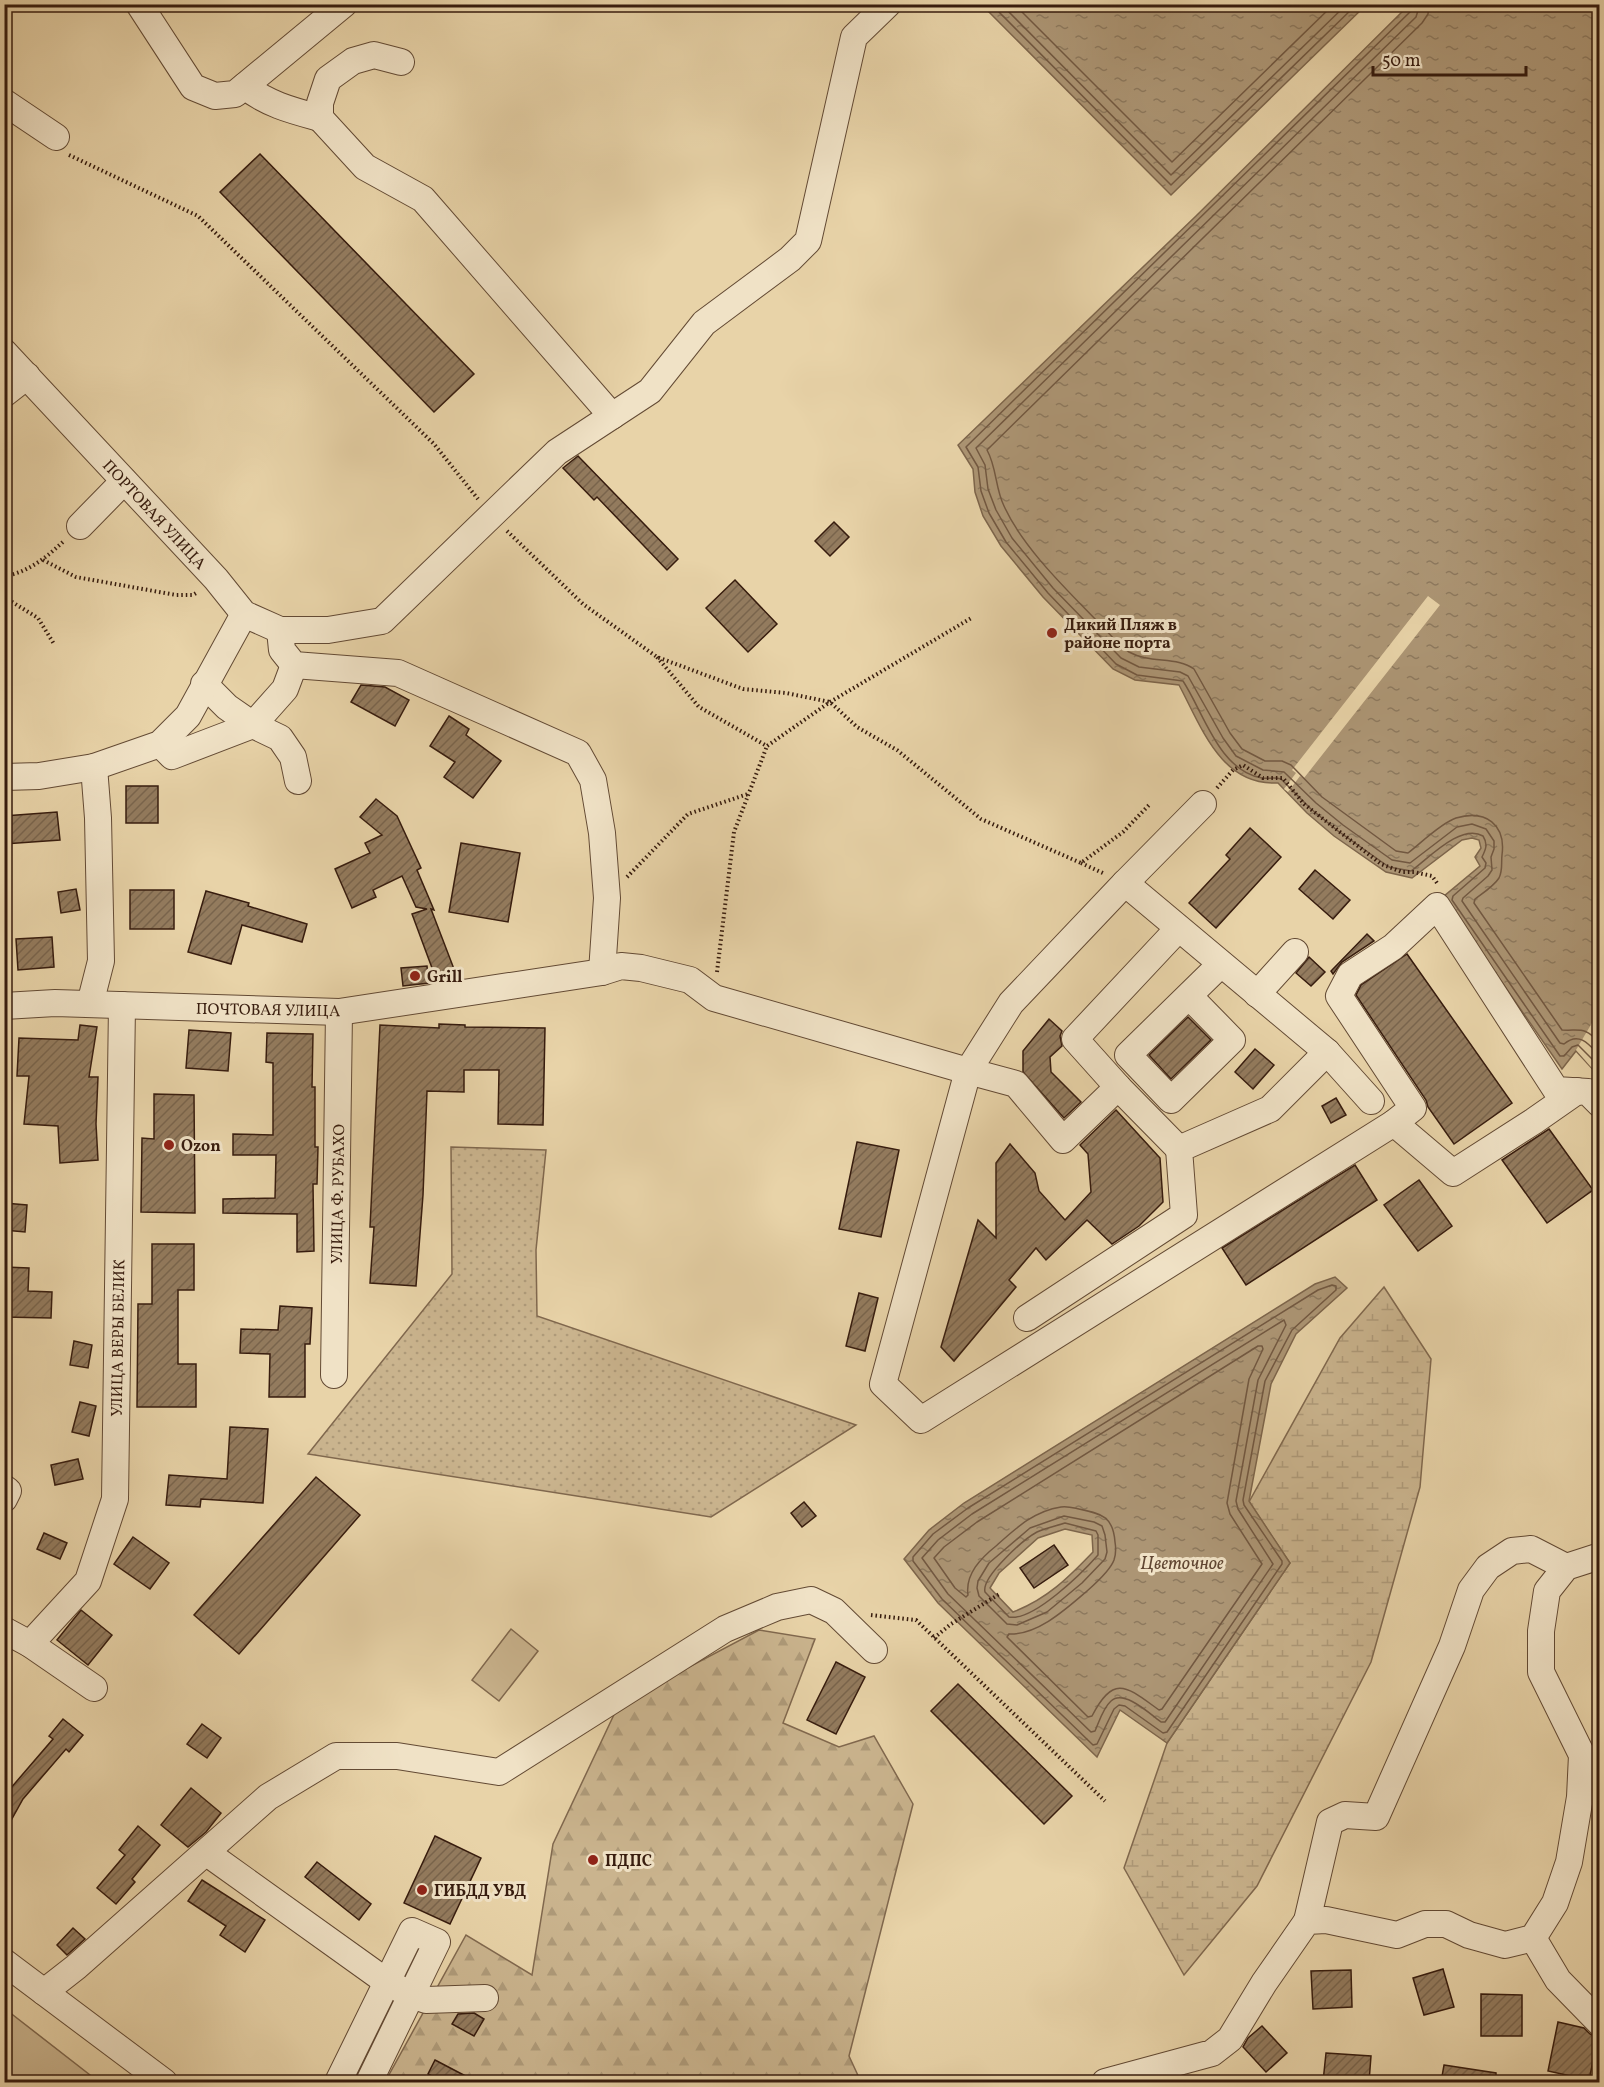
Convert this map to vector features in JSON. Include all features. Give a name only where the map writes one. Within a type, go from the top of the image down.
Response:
[{"type":"street","points":[[139,4],[193,87],[214,96],[235,94],[344,4]]},
{"type":"street","points":[[491,515],[557,452],[650,391],[704,323],[790,259],[808,242],[854,37],[888,4]]},
{"type":"street","points":[[320,118],[320,103],[328,79],[353,61],[374,55],[401,62]]},
{"type":"street","points":[[245,86],[256,96],[296,112],[320,118],[365,167],[423,199],[612,416]]},
{"type":"street","points":[[4,102],[56,137]]},
{"type":"street","name":"ПОРТОВАЯ УЛИЦА","points":[[4,352],[216,579],[244,614],[279,630],[328,630],[382,621],[491,515]]},
{"type":"street","points":[[4,394],[27,376]]},
{"type":"street","points":[[80,526],[124,480]]},
{"type":"street","points":[[4,777],[39,776],[94,767],[160,744],[188,716],[244,614]]},
{"type":"street","points":[[279,630],[282,650],[294,664],[398,673],[578,753],[594,780],[602,833],[607,898],[602,972]]},
{"type":"street","points":[[160,744],[172,756],[253,724],[285,690],[294,664]]},
{"type":"street","points":[[204,684],[227,707],[279,738],[293,757],[298,781]]},
{"type":"street","points":[[90,1004],[101,961],[98,818],[94,767]]},
{"type":"street","points":[[1203,804],[1011,1003],[968,1071],[883,1384],[921,1420],[1394,1123],[1413,1108],[1339,996],[1350,975],[1393,947],[1437,906],[1556,1090],[1588,1092],[1599,1104]]},
{"type":"street","points":[[1125,883],[1327,1052],[1371,1101]]},
{"type":"street","points":[[1027,1318],[1184,1215],[1179,1149],[1075,1039],[1178,929]]},
{"type":"street","points":[[1257,994],[1295,952]]},
{"type":"street","points":[[1189,996],[1221,964]]},
{"type":"street","name":"ПОЧТОВАЯ УЛИЦА","points":[[4,1006],[55,1003],[339,1012],[602,972],[621,966],[641,968],[690,980],[714,998]]},
{"type":"street","points":[[714,998],[1016,1084],[1063,1140],[1118,1087]]},
{"type":"street","name":"УЛИЦА ВЕРЫ БЕЛИК","points":[[30,1644],[88,1581],[115,1499],[122,1005]]},
{"type":"street","name":"УЛИЦА Ф. РУБАХО","points":[[334,1375],[339,1012]]},
{"type":"street","points":[[1179,1149],[1270,1109],[1327,1052]]},
{"type":"street","points":[[1394,1123],[1453,1173],[1577,1091]]},
{"type":"street","points":[[4,1488],[8,1491],[4,1499]]},
{"type":"street","points":[[1105,2082],[1212,2052],[1230,2039],[1264,1983],[1307,1921],[1330,1821],[1345,1815],[1376,1817],[1452,1646],[1471,1590],[1488,1567],[1512,1551],[1531,1548],[1566,1567]]},
{"type":"street","points":[[1307,1921],[1326,1920],[1397,1935],[1425,1924],[1446,1924],[1468,1935],[1505,1945],[1533,1938],[1555,1903],[1569,1862],[1580,1797],[1582,1755],[1541,1672],[1541,1631],[1547,1591],[1566,1567],[1599,1556]]},
{"type":"street","points":[[44,1992],[207,1853],[268,1797],[336,1756],[397,1756],[500,1772],[725,1629],[777,1607],[811,1600],[834,1611],[874,1650]]},
{"type":"street","points":[[4,1630],[30,1644],[94,1688]]},
{"type":"street","points":[[207,1853],[387,1982],[411,1995],[426,2000],[485,1998]]},
{"type":"street","points":[[338,2082],[412,1931],[437,1942],[369,2082]]},
{"type":"street","points":[[1533,1938],[1558,1980],[1599,2024]]},
{"type":"street","points":[[4,1962],[164,2082]]},
{"type":"path","points":[[56,137],[70,157],[198,216],[434,444],[491,515],[583,604],[657,657],[699,707],[767,746]]},
{"type":"path","points":[[4,576],[43,560],[80,526]]},
{"type":"path","points":[[43,560],[76,577],[176,595],[193,595],[216,579]]},
{"type":"path","points":[[4,597],[38,618],[54,644]]},
{"type":"path","points":[[714,998],[734,832],[767,746],[830,702],[973,617]]},
{"type":"path","points":[[657,657],[743,689],[786,693],[830,702],[856,727],[897,750],[981,819],[1081,863],[1123,832],[1150,804]]},
{"type":"path","points":[[1203,804],[1233,770],[1243,765],[1263,778],[1283,778],[1304,804],[1381,864],[1402,872],[1432,876],[1443,891],[1437,906]]},
{"type":"path","points":[[607,898],[688,814],[749,793]]},
{"type":"path","points":[[934,1638],[951,1624],[1001,1593]]},
{"type":"path","points":[[869,1615],[916,1620],[1105,1801]]},
{"type":"green space","points":[[451,1147],[546,1150],[536,1250],[537,1316],[856,1425],[711,1517],[308,1454],[452,1274]]},
{"type":"green space","points":[[1384,1287],[1431,1359],[1420,1487],[1371,1662],[1257,1886],[1184,1975],[1124,1868],[1167,1743],[1290,1563],[1249,1502],[1340,1338]]},
{"type":"green space","points":[[511,1629],[538,1651],[499,1701],[472,1680]]},
{"type":"green space","points":[[759,1630],[815,1639],[783,1723],[839,1747],[874,1736],[913,1804],[849,2056],[861,2082],[385,2082],[466,1935],[532,1975],[553,1844],[619,1704]]},
{"type":"green space","points":[[4,2008],[99,2082],[5,2082]]},
{"type":"water","points":[[982,5],[1366,5],[1171,195]]},
{"type":"water","points":[[1409,5],[1599,5],[1599,1076],[1576,1051],[1562,1069],[1443,897],[1480,866],[1475,857],[1481,848],[1479,840],[1472,838],[1462,840],[1412,878],[1386,872],[1334,836],[1307,813],[1278,783],[1258,781],[1242,775],[1228,765],[1205,736],[1179,685],[1135,680],[1113,669],[1043,597],[1001,546],[983,516],[975,492],[973,469],[958,445],[1196,216]]},
{"type":"water","name":"Цветочное","points":[[1335,1277],[1347,1288],[1296,1334],[1271,1384],[1249,1501],[1290,1563],[1167,1743],[1120,1710],[1097,1757],[938,1603],[904,1559],[929,1530],[964,1503],[1315,1284]],"holes":[[[1065,1529],[1092,1535],[1093,1552],[1056,1587],[1025,1607],[1013,1612],[990,1588],[999,1573],[1038,1538]]]},
{"type":"pier","points":[[1428,596],[1440,605],[1304,778],[1300,776],[1288,792],[1284,789],[1296,773],[1292,770]]},
{"type":"pier","points":[[1599,1011],[1600,1076],[1576,1050]]},
{"type":"building","points":[[260,154],[474,374],[434,412],[220,192]]},
{"type":"building","points":[[578,456],[678,559],[667,570],[597,497],[594,500],[563,468]]},
{"type":"building","points":[[834,522],[849,537],[830,556],[815,541]]},
{"type":"building","points":[[735,580],[777,624],[748,652],[706,608]]},
{"type":"building","points":[[361,685],[385,687],[409,700],[395,726],[351,702]]},
{"type":"building","points":[[449,716],[469,729],[466,735],[501,761],[473,798],[444,777],[455,762],[430,746]]},
{"type":"building","points":[[126,786],[158,786],[158,823],[126,823]]},
{"type":"building","points":[[376,799],[397,816],[421,868],[417,870],[434,910],[431,909],[454,969],[435,976],[412,914],[427,909],[416,907],[402,876],[373,890],[376,897],[352,908],[335,869],[370,853],[365,843],[382,835],[360,817]]},
{"type":"building","points":[[57,812],[60,840],[4,844],[4,816]]},
{"type":"building","points":[[1250,828],[1281,857],[1216,928],[1189,903],[1230,859],[1226,855]]},
{"type":"building","points":[[461,843],[520,853],[508,922],[449,912]]},
{"type":"building","points":[[1315,870],[1350,900],[1333,919],[1299,889]]},
{"type":"building","points":[[76,889],[80,910],[61,913],[58,892]]},
{"type":"building","points":[[130,890],[174,890],[174,929],[130,929]]},
{"type":"building","points":[[206,891],[249,903],[248,906],[307,924],[302,942],[242,925],[231,964],[188,952]]},
{"type":"building","points":[[1367,934],[1374,941],[1342,962],[1333,974],[1331,971]]},
{"type":"building","points":[[52,937],[54,967],[18,970],[16,939]]},
{"type":"building","points":[[1407,954],[1512,1103],[1454,1144],[1356,995],[1361,985]]},
{"type":"building","points":[[1309,957],[1325,972],[1311,986],[1296,973]]},
{"type":"building","points":[[427,966],[429,983],[403,986],[401,968]]},
{"type":"building","points":[[1188,1017],[1211,1040],[1171,1079],[1149,1055]]},
{"type":"building","points":[[1049,1019],[1062,1031],[1060,1036],[1062,1046],[1050,1057],[1051,1072],[1081,1102],[1064,1118],[1023,1072],[1023,1051]]},
{"type":"building","points":[[439,1024],[465,1025],[465,1027],[545,1028],[543,1125],[498,1124],[499,1070],[464,1070],[464,1092],[427,1091],[423,1195],[416,1286],[370,1283],[374,1227],[370,1227],[380,1025],[439,1028]]},
{"type":"building","points":[[80,1025],[97,1027],[89,1077],[98,1077],[96,1124],[98,1160],[60,1163],[58,1126],[24,1124],[29,1076],[17,1076],[19,1038],[78,1040]]},
{"type":"building","points":[[189,1030],[231,1033],[228,1071],[186,1068]]},
{"type":"building","points":[[267,1033],[313,1034],[312,1087],[315,1087],[315,1147],[318,1147],[317,1184],[313,1184],[314,1251],[297,1252],[297,1214],[223,1213],[223,1199],[275,1198],[276,1155],[233,1155],[233,1134],[273,1135],[273,1063],[266,1062]]},
{"type":"building","points":[[1255,1049],[1274,1065],[1253,1089],[1235,1072]]},
{"type":"building","points":[[154,1094],[194,1095],[195,1213],[141,1212],[142,1138],[154,1139]]},
{"type":"building","points":[[1336,1098],[1346,1115],[1331,1123],[1322,1106]]},
{"type":"building","points":[[1116,1110],[1160,1158],[1163,1202],[1139,1226],[1112,1244],[1087,1220],[1046,1260],[1036,1248],[1009,1280],[1016,1287],[954,1361],[941,1347],[978,1220],[996,1238],[996,1163],[1010,1144],[1035,1173],[1039,1191],[1065,1220],[1091,1192],[1088,1154],[1080,1145]]},
{"type":"building","points":[[1549,1129],[1593,1190],[1547,1223],[1502,1160]]},
{"type":"building","points":[[857,1142],[899,1150],[881,1237],[839,1229]]},
{"type":"building","points":[[1355,1165],[1377,1200],[1246,1285],[1222,1248]]},
{"type":"building","points":[[1419,1180],[1452,1226],[1418,1251],[1384,1205]]},
{"type":"building","points":[[4,1203],[27,1205],[25,1232],[4,1230]]},
{"type":"building","points":[[152,1244],[194,1244],[194,1290],[178,1290],[178,1364],[196,1364],[196,1407],[137,1407],[138,1304],[152,1304]]},
{"type":"building","points":[[4,1267],[29,1268],[28,1291],[52,1292],[51,1318],[4,1317]]},
{"type":"building","points":[[859,1293],[878,1298],[865,1351],[846,1346]]},
{"type":"building","points":[[280,1306],[312,1308],[310,1344],[305,1344],[305,1397],[269,1397],[270,1354],[240,1353],[241,1329],[278,1330]]},
{"type":"building","points":[[74,1341],[92,1345],[88,1368],[70,1365]]},
{"type":"building","points":[[80,1402],[96,1406],[89,1436],[72,1432]]},
{"type":"building","points":[[230,1427],[268,1429],[263,1503],[201,1499],[200,1507],[166,1505],[169,1475],[227,1479]]},
{"type":"building","points":[[78,1459],[83,1479],[55,1485],[51,1465]]},
{"type":"building","points":[[316,1477],[360,1515],[239,1654],[194,1615]]},
{"type":"building","points":[[804,1502],[816,1516],[802,1527],[791,1513]]},
{"type":"building","points":[[44,1533],[67,1543],[60,1559],[37,1549]]},
{"type":"building","points":[[133,1537],[169,1563],[150,1589],[114,1564]]},
{"type":"building","points":[[1054,1545],[1068,1565],[1034,1588],[1020,1568]]},
{"type":"building","points":[[81,1610],[112,1635],[88,1665],[57,1640]]},
{"type":"building","points":[[836,1662],[865,1677],[836,1734],[807,1720]]},
{"type":"building","points":[[958,1684],[1072,1796],[1044,1824],[931,1711]]},
{"type":"building","points":[[63,1719],[83,1735],[69,1752],[66,1749],[23,1799],[4,1833],[4,1796],[53,1739],[49,1736]]},
{"type":"building","points":[[202,1724],[221,1738],[207,1758],[187,1744]]},
{"type":"building","points":[[191,1788],[221,1813],[206,1832],[188,1847],[161,1825]]},
{"type":"building","points":[[138,1826],[160,1845],[132,1879],[135,1882],[116,1904],[97,1888],[125,1855],[119,1850]]},
{"type":"building","points":[[435,1836],[481,1858],[450,1924],[404,1903]]},
{"type":"building","points":[[317,1862],[371,1904],[359,1920],[305,1877]]},
{"type":"building","points":[[202,1880],[265,1920],[245,1952],[220,1935],[226,1926],[188,1901]]},
{"type":"building","points":[[73,1928],[85,1939],[67,1955],[57,1945]]},
{"type":"building","points":[[1443,1969],[1454,2007],[1424,2015],[1413,1978]]},
{"type":"building","points":[[1351,1970],[1352,2007],[1313,2009],[1311,1971]]},
{"type":"building","points":[[1481,1994],[1522,1995],[1522,2036],[1481,2036]]},
{"type":"building","points":[[474,2013],[484,2019],[474,2036],[452,2024],[458,2014]]},
{"type":"building","points":[[1558,2022],[1584,2028],[1598,2038],[1589,2080],[1548,2071]]},
{"type":"building","points":[[1262,2026],[1287,2053],[1266,2072],[1243,2047],[1248,2038]]},
{"type":"building","points":[[1326,2053],[1371,2056],[1369,2082],[1323,2082]]},
{"type":"building","points":[[435,2060],[477,2082],[444,2082],[428,2074]]},
{"type":"building","points":[[1444,2065],[1496,2073],[1496,2082],[1441,2082]]},
{"type":"place","name":"Дикий Пляж в районе порта","points":[[1052,633]]},
{"type":"place","name":"Grill","points":[[415,976]]},
{"type":"place","name":"Ozon","points":[[169,1145]]},
{"type":"place","name":"ПДПС","points":[[593,1860]]},
{"type":"place","name":"ГИБДД УВД","points":[[422,1890]]}]
